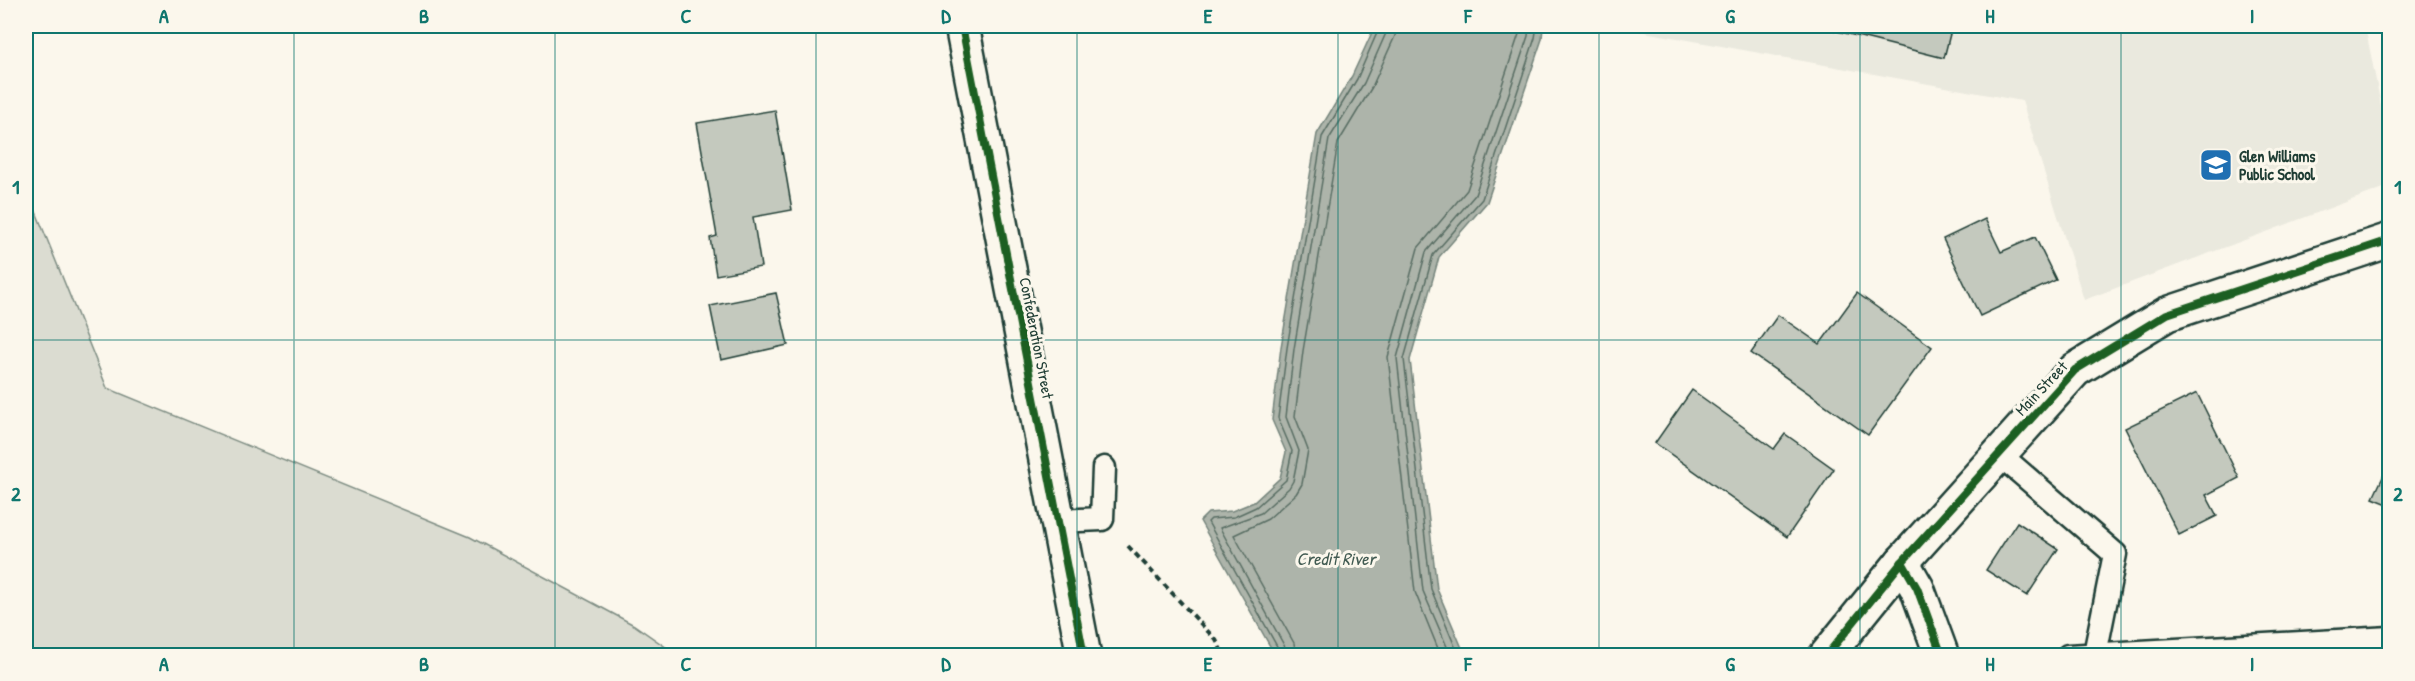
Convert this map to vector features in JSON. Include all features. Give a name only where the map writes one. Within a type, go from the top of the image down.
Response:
[{"type":"street","name":"Confederation Street","points":[[962,26],[1084,656]]},
{"type":"street","name":"Main Street","points":[[1826,656],[1902,562],[2075,370],[2167,314],[2390,240]]},
{"type":"street","points":[[1902,562],[1917,588],[1942,656]]},
{"type":"lane","points":[[1999,454],[2115,554],[2095,654]]},
{"type":"lane","points":[[1058,521],[1102,519],[1104,468]]},
{"type":"lane","points":[[2068,656],[2390,638]]},
{"type":"path","points":[[1102,519],[1216,640],[1224,656]]},
{"type":"shaded area","name":"Glen Williams Public School","points":[[1611,26],[2365,26],[2389,145],[2389,186],[2084,300],[2022,101]]},
{"type":"shaded area","points":[[26,187],[107,388],[470,537],[634,625],[677,655],[26,655]]},
{"type":"shaded area","points":[[2390,652],[2389,656],[1891,656],[1891,655]]},
{"type":"water","name":"Credit River","points":[[1375,26],[1543,26],[1542,39],[1487,202],[1439,257],[1410,360],[1437,589],[1465,655],[1275,655],[1200,521],[1208,513],[1232,511],[1254,502],[1280,478],[1286,452],[1272,420],[1281,347],[1317,134],[1352,76]]},
{"type":"building","points":[[1817,26],[1952,26],[1944,58]]},
{"type":"building","points":[[775,110],[792,210],[753,217],[761,267],[716,275],[710,238],[717,236],[697,123]]},
{"type":"building","points":[[1985,219],[2001,252],[2035,237],[2056,280],[1980,316],[1943,239]]},
{"type":"building","points":[[776,293],[788,345],[721,360],[710,306]]},
{"type":"building","points":[[1857,293],[1932,347],[1868,435],[1751,353],[1778,315],[1820,344]]},
{"type":"building","points":[[1692,390],[1774,449],[1785,434],[1834,469],[1787,537],[1655,443]]},
{"type":"building","points":[[2197,393],[2239,478],[2206,495],[2217,516],[2179,535],[2125,428]]},
{"type":"building","points":[[2390,462],[2390,505],[2373,498]]},
{"type":"building","points":[[2017,522],[2058,549],[2027,596],[1986,570]]},
{"type":"cycle path","points":[[962,26],[1084,656]]},
{"type":"cycle path","points":[[1826,656],[1902,562],[2075,370],[2167,314],[2390,240]]},
{"type":"cycle path","points":[[1902,562],[1917,588],[1942,656]]},
{"type":"place","name":"Glen Williams Public School","points":[[2216,165]]}]
